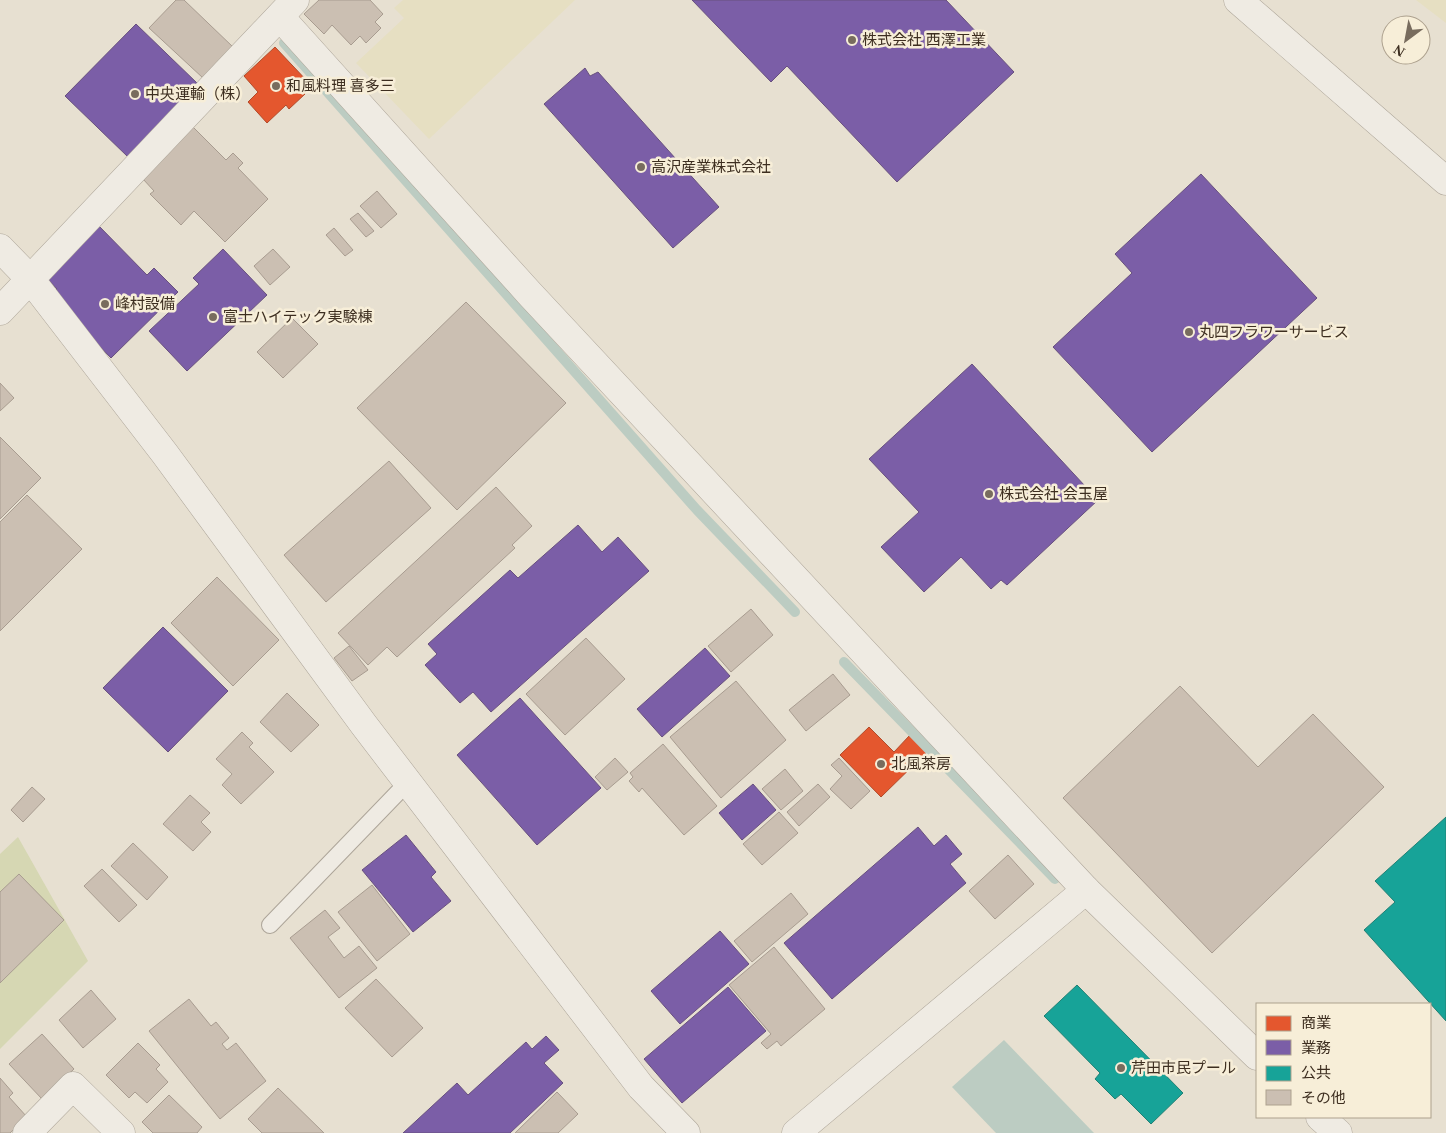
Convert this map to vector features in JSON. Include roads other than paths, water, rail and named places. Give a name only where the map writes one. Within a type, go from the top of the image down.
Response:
[{"type":"street","points":[[1238,0],[1446,181]]},
{"type":"street","points":[[0,310],[31,280],[288,9],[528,293],[1086,890],[1256,1055]]},
{"type":"street","points":[[0,248],[31,280],[165,454],[408,782],[641,1087],[686,1133]]},
{"type":"street","points":[[796,1133],[1086,890]]},
{"type":"street","points":[[26,1133],[73,1086],[121,1133]]},
{"type":"street","points":[[1321,1118],[1338,1133]]},
{"type":"lane","points":[[270,925],[408,782]]},
{"type":"waterway","points":[[284,43],[697,510],[795,612]]},
{"type":"waterway","points":[[844,662],[1055,879]]},
{"type":"place","name":"株式会社 西澤工業","points":[[852,40]]},
{"type":"place","name":"和風料理 喜多三","points":[[276,86]]},
{"type":"place","name":"中央運輸（株）","points":[[135,94]]},
{"type":"place","name":"高沢産業株式会社","points":[[641,167]]},
{"type":"place","name":"峰村設備","points":[[105,304]]},
{"type":"place","name":"富士ハイテック実験棟","points":[[213,317]]},
{"type":"place","name":"丸四フラワーサービス","points":[[1189,332]]},
{"type":"place","name":"株式会社 会玉屋","points":[[989,494]]},
{"type":"place","name":"北風茶房","points":[[881,764]]},
{"type":"place","name":"芹田市民プール","points":[[1121,1068]]}]
